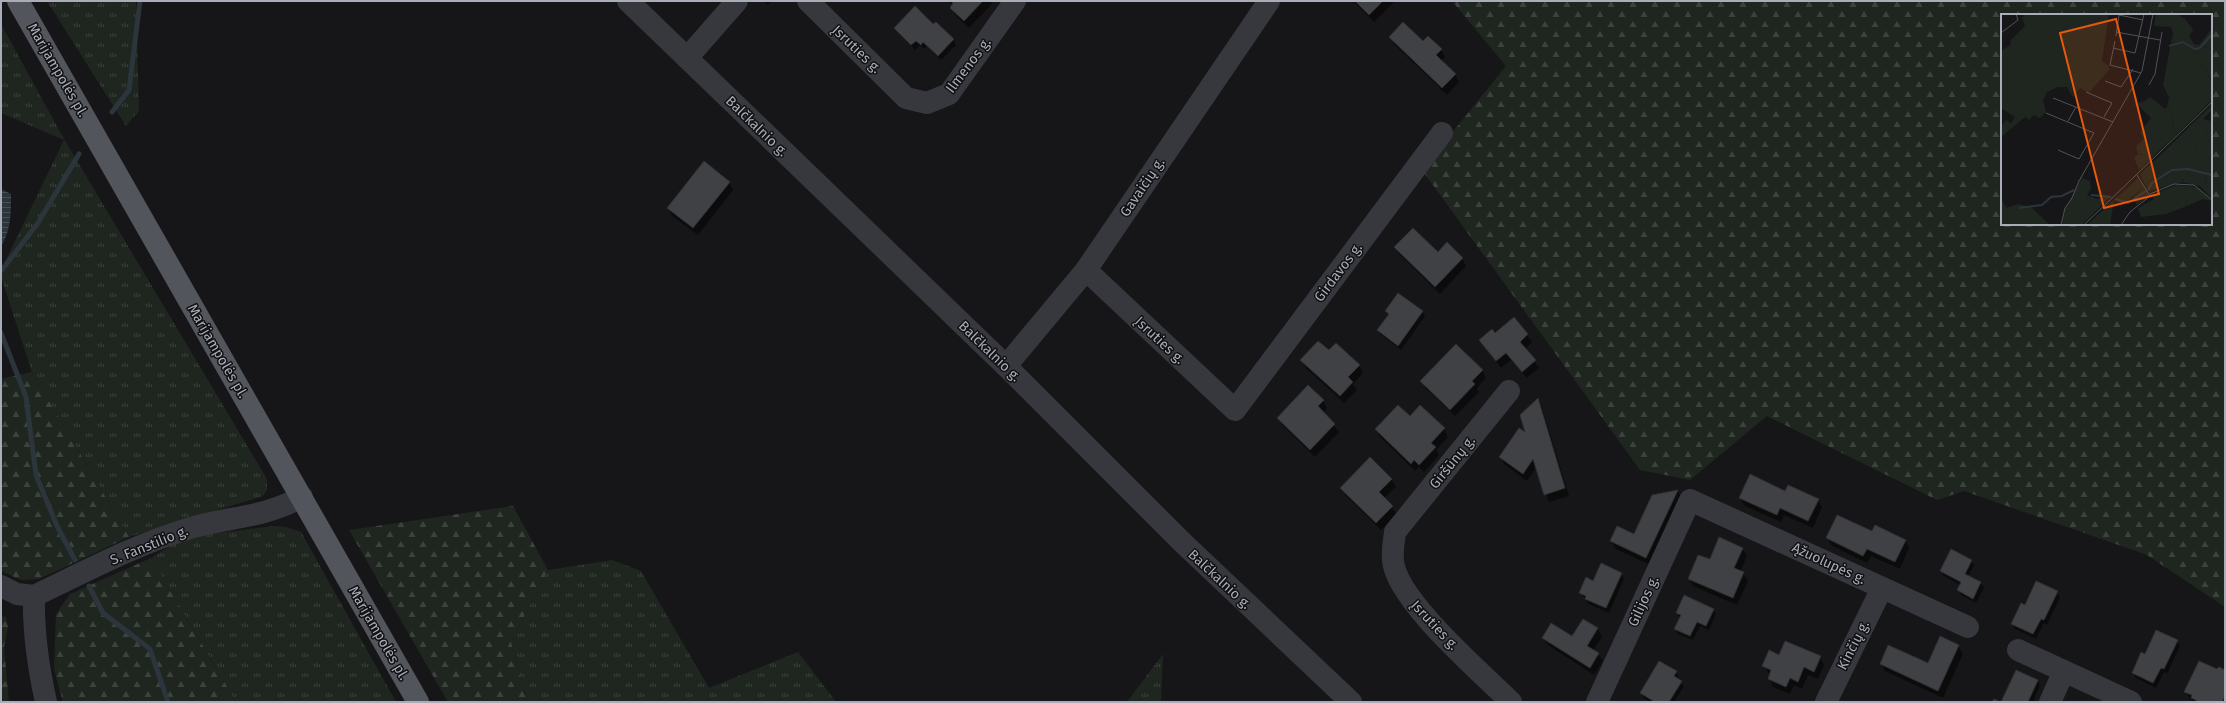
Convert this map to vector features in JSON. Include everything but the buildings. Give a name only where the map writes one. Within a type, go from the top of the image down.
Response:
[{"type":"main road","name":"Marijampolės pl.","points":[[18,1],[418,702]]},
{"type":"street","name":"Balčkalnio g.","points":[[628,1],[1006,366],[1182,542],[1350,702]]},
{"type":"street","points":[[687,58],[737,1]]},
{"type":"street","name":"Įsruties g.","points":[[808,1],[906,98]]},
{"type":"street","name":"Ilmenos g.","points":[[906,98],[927,103],[949,94],[1015,1]]},
{"type":"street","name":"Gavaičių g.","points":[[1006,366],[1086,270],[1269,1]]},
{"type":"street","name":"Girdavos g.","points":[[1235,410],[1442,133]]},
{"type":"street","name":"Įsruties g.","points":[[1086,270],[1235,410]]},
{"type":"street","name":"Giršūnų g.","points":[[1395,532],[1510,391]]},
{"type":"street","name":"S. Fanstilio g.","points":[[34,596],[152,542],[194,527],[269,512],[302,497]]},
{"type":"street","name":"Ąžuolupės g.","points":[[1690,500],[1968,627]]},
{"type":"street","name":"Gilijos g.","points":[[1597,702],[1690,500]]},
{"type":"street","name":"Įsruties g.","points":[[1395,532],[1393,561],[1405,591],[1418,610],[1511,702]]},
{"type":"street","points":[[1,586],[17,594],[34,596],[34,627],[37,663],[46,702]]},
{"type":"street","name":"Kinčių g.","points":[[1826,702],[1882,588]]},
{"type":"street","points":[[2018,650],[2131,702]]},
{"type":"street","points":[[2050,702],[2064,672]]},
{"type":"green space","points":[[47,1],[136,1],[139,111],[126,126]]},
{"type":"green space","points":[[1452,1],[2225,1],[2225,607],[2147,555],[1964,491],[1937,500],[1767,416],[1690,480],[1640,470],[1422,170],[1506,66]]},
{"type":"green space","points":[[1,24],[64,139],[267,479],[267,490],[263,496],[129,537],[32,372],[1,277],[1,270],[64,140],[1,113]]},
{"type":"green space","points":[[32,372],[129,537],[39,579],[21,580],[1,571],[1,379]]},
{"type":"green space","points":[[513,506],[548,570],[511,642],[527,702],[448,702],[349,530]]},
{"type":"green space","points":[[274,526],[286,527],[301,532],[396,702],[236,702],[151,558],[185,537]]},
{"type":"green space","points":[[151,558],[236,702],[63,702],[54,669],[56,614],[70,594]]},
{"type":"green space","points":[[612,560],[641,571],[709,688],[798,652],[836,702],[527,702],[511,642],[548,570]]},
{"type":"green space","points":[[1,616],[6,617],[8,627],[4,647],[9,702],[1,702]]},
{"type":"green space","points":[[1163,654],[1161,702],[1127,702]]},
{"type":"shaded area","points":[[1,189],[11,194],[9,228],[1,246]]},
{"type":"waterway","points":[[112,112],[129,90],[140,1]]},
{"type":"waterway","points":[[1,271],[38,223],[79,154]]},
{"type":"waterway","points":[[1,333],[26,397],[36,475],[57,526],[75,560]]},
{"type":"waterway","points":[[89,586],[103,613],[150,649],[168,702]]}]
